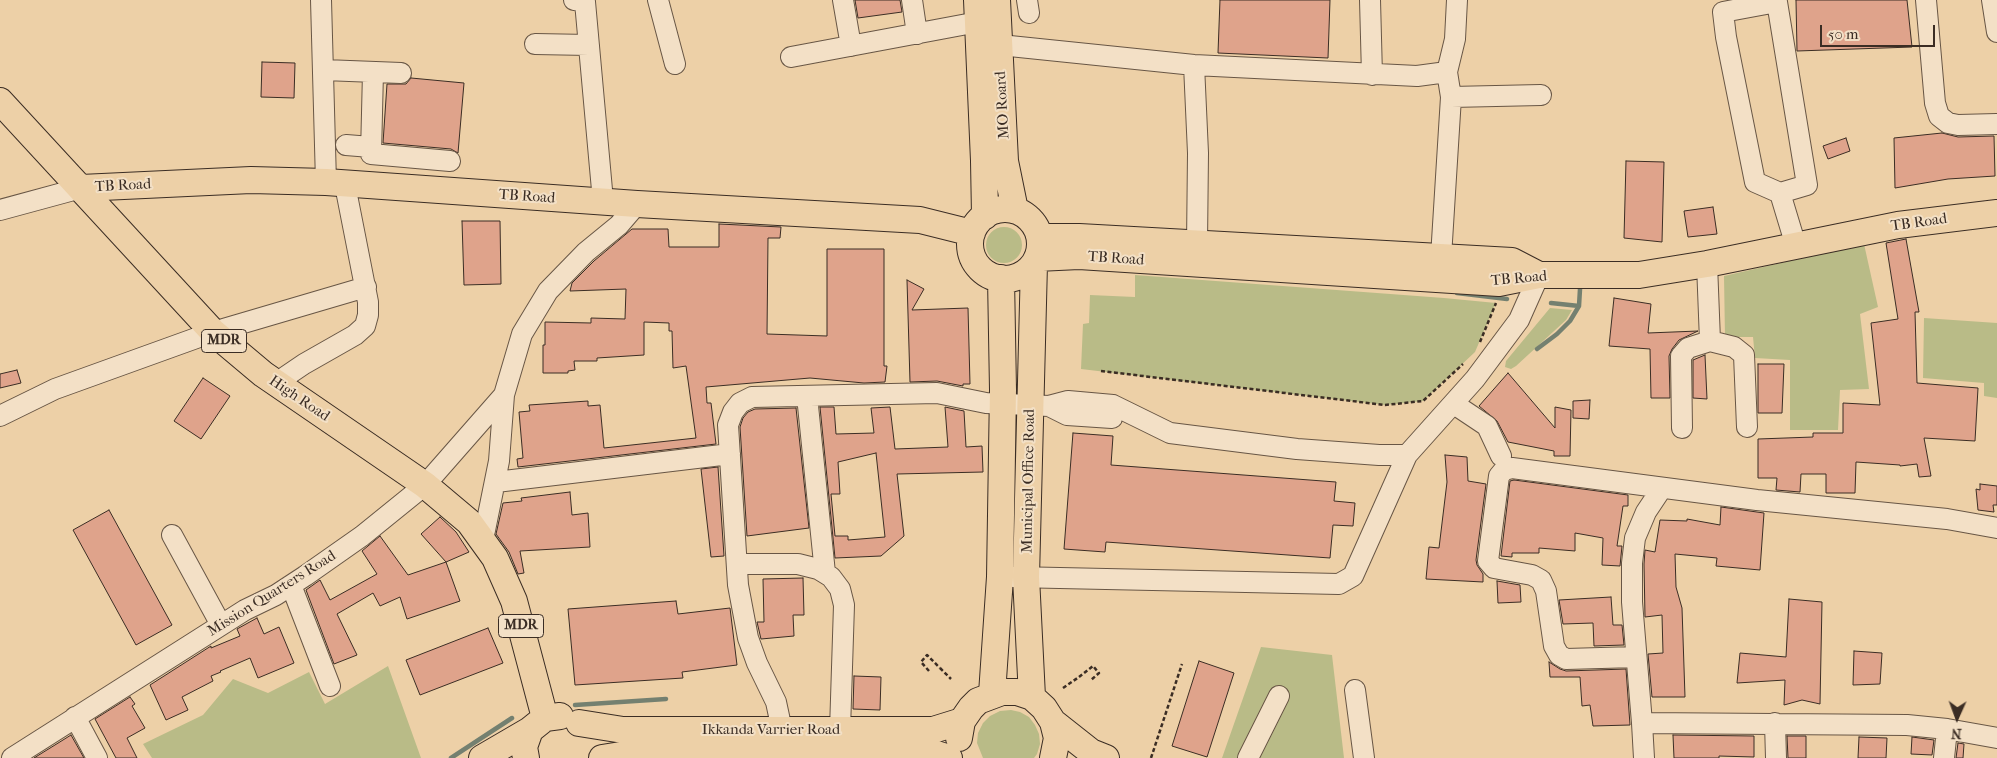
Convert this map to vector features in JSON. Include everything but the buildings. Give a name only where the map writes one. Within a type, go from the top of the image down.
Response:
[{"type":"main road","name":"MO Roard","points":[[997,0],[1005,160],[1015,210]]},
{"type":"main road","points":[[977,11],[979,224],[970,244],[972,255],[986,273],[1001,278],[1019,276],[1037,253],[1031,220],[1015,210],[994,211],[979,224]]},
{"type":"main road","name":"High Road","points":[[0,101],[213,332],[276,383],[425,485],[469,522],[495,558],[514,602],[537,724]]},
{"type":"main road","name":"TB Road","points":[[80,188],[251,180],[979,224]]},
{"type":"main road","name":"TB Road","points":[[1037,253],[1499,283],[1539,275],[1639,275],[1707,264],[1898,225],[1997,213]]},
{"type":"main road","points":[[1037,253],[1198,244],[1512,261],[1539,275]]},
{"type":"main road","name":"Municipal Office Road","points":[[1032,697],[1026,577],[1040,405],[1037,253]]},
{"type":"main road","points":[[992,694],[1000,577],[1001,278]]},
{"type":"main road","points":[[963,758],[959,737],[962,721],[978,701],[992,694],[1002,692],[1017,692],[1032,697],[1044,708],[1053,722],[1057,738],[1053,758]]},
{"type":"main road","name":"Ikkanda Varrier Road","points":[[537,724],[562,716],[579,724],[623,730],[933,730],[962,721]]},
{"type":"main road","points":[[1053,722],[1091,752],[1106,758]]},
{"type":"main road","points":[[482,758],[537,724]]},
{"type":"main road","points":[[526,758],[524,747],[537,724]]},
{"type":"main road","points":[[579,724],[586,732],[590,742],[589,758]]},
{"type":"main road","name":"Ikkanda Varrier Road","points":[[602,758],[627,754],[810,756],[933,753],[949,758]]},
{"type":"street","points":[[276,383],[304,364],[355,335],[365,326],[368,315],[366,287],[335,184],[324,70],[321,0]]},
{"type":"street","points":[[658,0],[675,64]]},
{"type":"street","points":[[843,0],[851,46]]},
{"type":"street","points":[[912,0],[917,34]]},
{"type":"street","points":[[1370,0],[1372,75]]},
{"type":"street","points":[[1441,257],[1451,97],[1447,72],[1456,39],[1457,0]]},
{"type":"street","points":[[1926,0],[1936,103],[1939,116],[1948,123],[1958,125],[1997,124]]},
{"type":"street","points":[[1992,0],[1997,32]]},
{"type":"street","points":[[587,1],[603,202]]},
{"type":"street","points":[[1780,193],[1807,186],[1777,2],[1723,12],[1726,37],[1756,182],[1780,193],[1796,246]]},
{"type":"street","points":[[791,57],[917,34],[977,11]]},
{"type":"street","points":[[535,44],[589,45]]},
{"type":"street","points":[[1000,45],[1194,65],[1372,75],[1417,76],[1447,72]]},
{"type":"street","points":[[1194,65],[1198,152],[1198,244]]},
{"type":"street","points":[[324,70],[401,73]]},
{"type":"street","points":[[373,72],[371,154],[450,161]]},
{"type":"street","points":[[1451,97],[1541,95]]},
{"type":"street","points":[[346,145],[371,147]]},
{"type":"street","points":[[0,210],[80,188]]},
{"type":"street","points":[[483,540],[496,482],[504,395],[522,334],[548,291],[586,252],[619,225],[637,204]]},
{"type":"street","points":[[1707,264],[1710,341]]},
{"type":"street","points":[[1000,577],[1339,584],[1353,576],[1406,455],[1475,379],[1519,320],[1539,275]]},
{"type":"street","points":[[0,416],[56,389],[213,332],[366,287]]},
{"type":"street","points":[[1682,428],[1681,356],[1688,348],[1710,341],[1734,347],[1744,355],[1747,427]]},
{"type":"street","points":[[782,730],[776,702],[757,663],[748,638],[738,585],[728,425],[733,412],[740,403],[752,397],[938,393],[986,403],[1002,402],[1040,405],[1067,415],[1145,421],[1170,433],[1297,449],[1406,455]]},
{"type":"street","name":"Mission Quarters Road","points":[[12,758],[221,625],[291,585],[362,536],[425,485],[504,395]]},
{"type":"street","points":[[807,396],[825,573]]},
{"type":"street","points":[[1454,404],[1487,426],[1501,456]]},
{"type":"street","points":[[496,482],[730,454]]},
{"type":"street","points":[[1636,657],[1566,659],[1559,655],[1554,646],[1546,591],[1541,580],[1532,575],[1494,568],[1488,561],[1499,476],[1504,470],[1512,468],[1662,488],[1947,519],[1997,528]]},
{"type":"street","points":[[1644,758],[1632,593],[1632,563],[1635,538],[1646,512],[1662,488]]},
{"type":"street","points":[[172,534],[221,625]]},
{"type":"street","points":[[737,564],[798,564],[818,569],[831,576],[840,589],[844,605],[840,730]]},
{"type":"street","points":[[291,585],[330,686]]},
{"type":"street","points":[[1355,690],[1364,758]]},
{"type":"street","points":[[1248,758],[1279,696]]},
{"type":"street","points":[[75,717],[97,758]]},
{"type":"street","points":[[1642,723],[1775,723],[1907,726],[1947,729],[1997,738]]},
{"type":"street","points":[[1775,723],[1776,758]]},
{"type":"street","points":[[1944,758],[1947,729]]},
{"type":"path","points":[[1479,344],[1496,303]]},
{"type":"path","points":[[1101,371],[1385,405],[1424,401],[1469,358]]},
{"type":"path","points":[[929,670],[920,662],[927,655],[951,679]]},
{"type":"path","points":[[1152,758],[1182,664]]},
{"type":"path","points":[[1063,688],[1093,666],[1099,673],[1091,680]]},
{"type":"green space","points":[[1004,227],[1017,232],[1022,245],[1017,258],[1004,263],[991,258],[986,245],[991,232]]},
{"type":"green space","points":[[1864,244],[1878,307],[1860,314],[1869,389],[1840,390],[1838,430],[1790,430],[1790,360],[1755,358],[1753,337],[1725,337],[1724,276]]},
{"type":"green space","points":[[1135,275],[1496,303],[1475,352],[1423,401],[1385,405],[1081,369],[1083,324],[1089,323],[1090,295],[1135,297]]},
{"type":"green space","points":[[1550,308],[1572,310],[1566,320],[1516,366],[1511,369],[1505,367],[1506,361]]},
{"type":"green space","points":[[1924,318],[1997,323],[1997,398],[1984,396],[1984,383],[1923,378]]},
{"type":"green space","points":[[1261,647],[1332,655],[1344,758],[1222,758]]},
{"type":"green space","points":[[388,666],[421,758],[152,758],[143,744],[203,715],[233,679],[268,693],[309,672],[325,704]]},
{"type":"green space","points":[[1011,710],[1029,717],[1035,725],[1039,734],[1040,744],[1037,754],[1034,758],[983,758],[977,743],[978,733],[983,723],[990,716],[1000,711]]},
{"type":"waterway","points":[[1537,349],[1557,334],[1570,321],[1579,306],[1580,289]]},
{"type":"waterway","points":[[1457,293],[1507,299]]},
{"type":"waterway","points":[[1551,303],[1579,306]]},
{"type":"waterway","points":[[575,705],[666,699]]},
{"type":"waterway","points":[[451,758],[512,718]]}]
